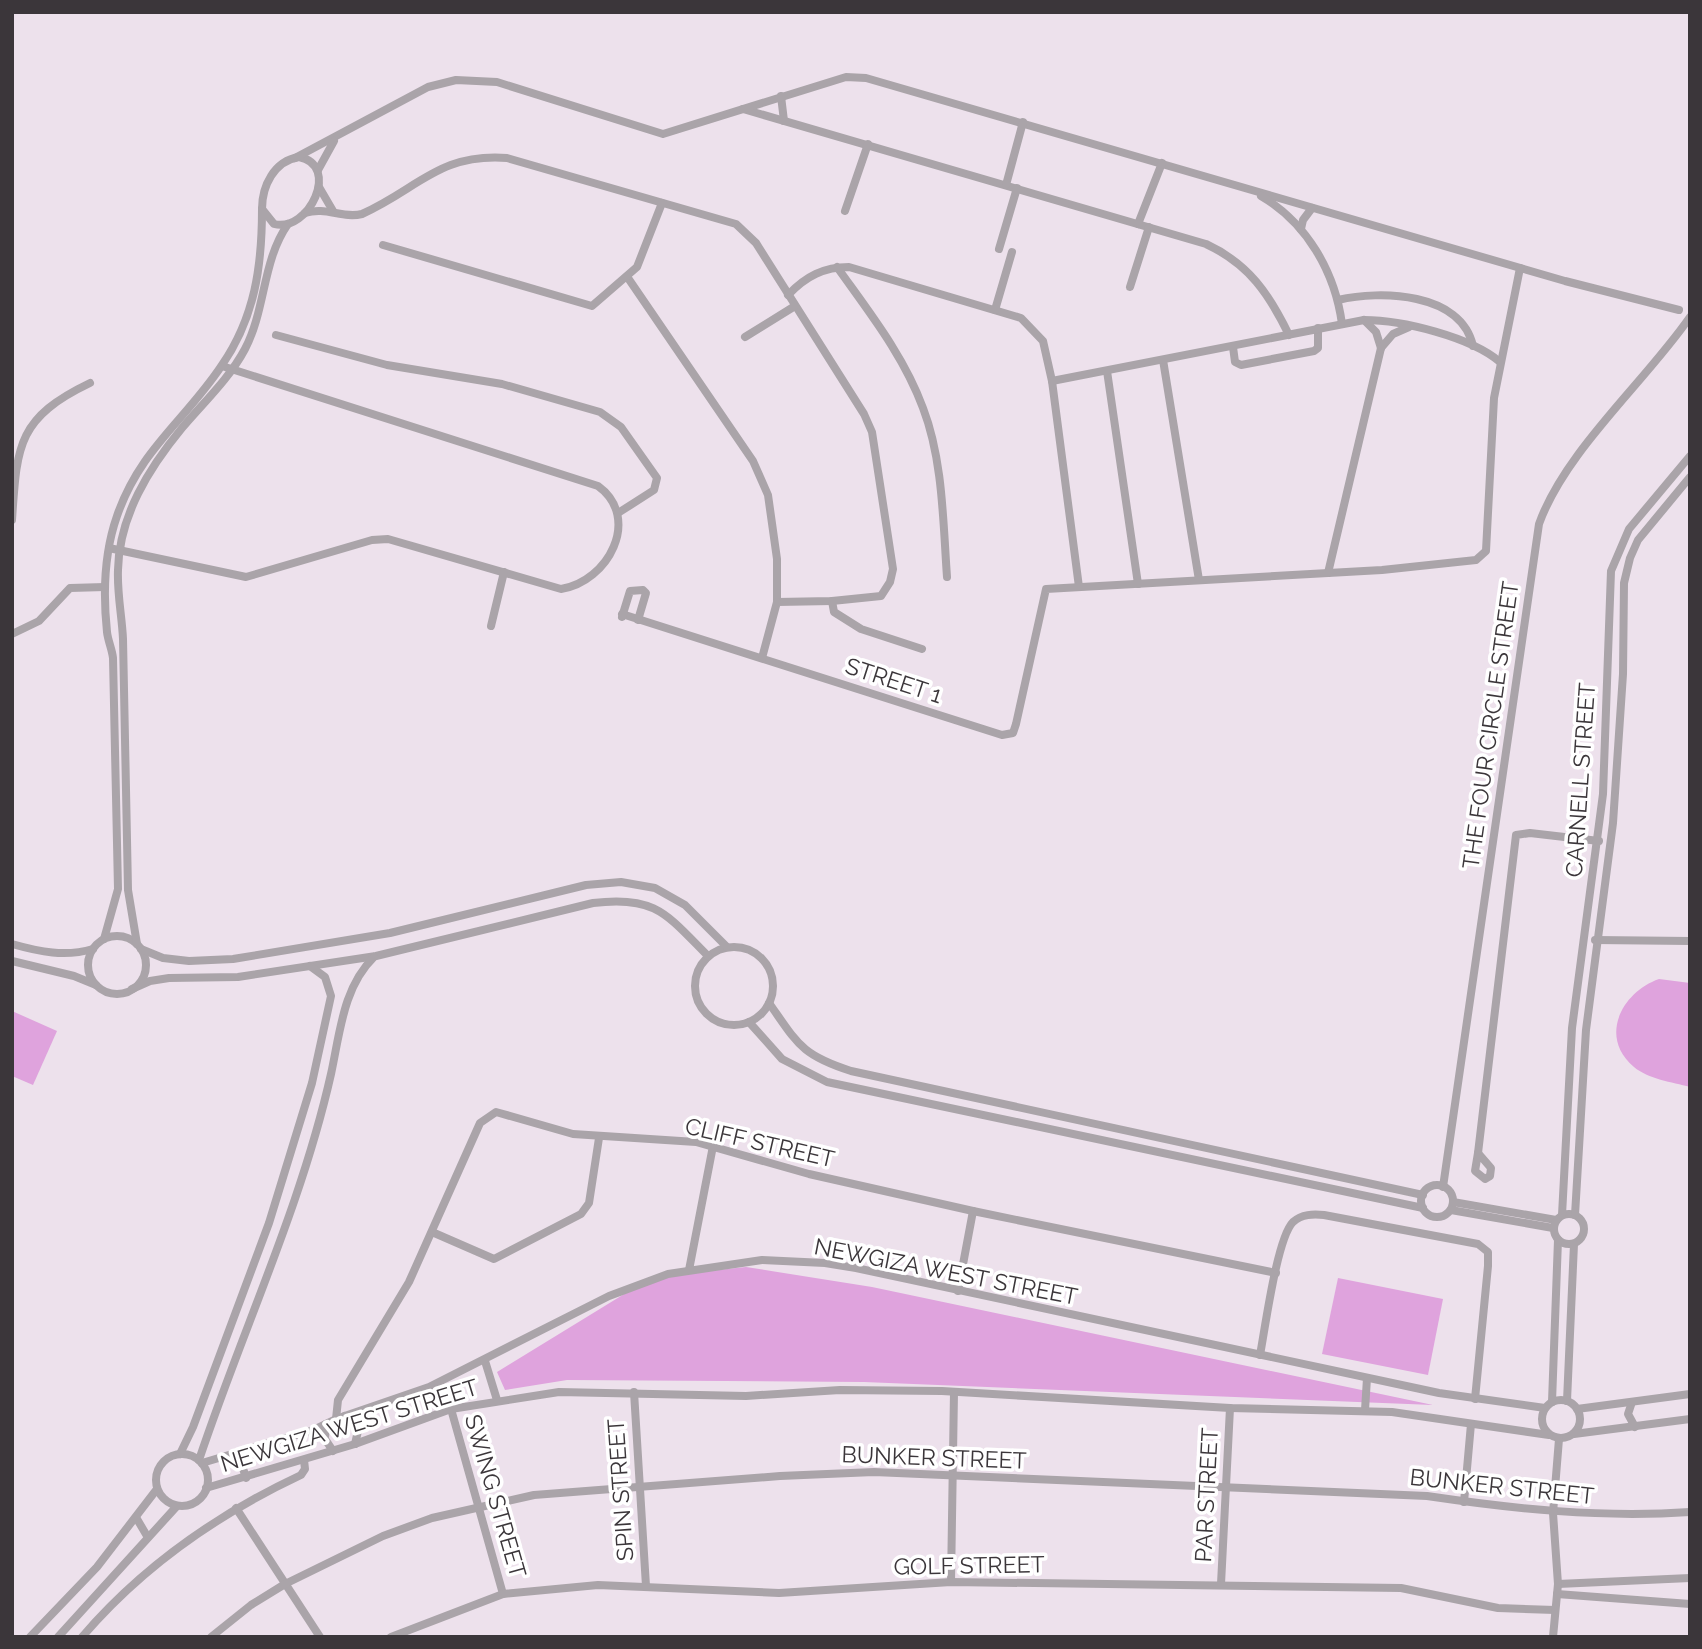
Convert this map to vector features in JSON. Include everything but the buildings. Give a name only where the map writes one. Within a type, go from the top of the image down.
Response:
[{"type":"street","points":[[12,944],[56,954],[75,954],[93,949],[104,939],[118,889],[113,658],[107,629],[105,587],[108,548],[119,509],[141,464],[222,366],[244,326],[260,272],[263,193],[269,178],[295,158],[428,88],[465,79],[497,82],[657,134],[674,132],[741,108],[846,77],[866,78],[1520,268],[1679,310]]},
{"type":"street","points":[[781,96],[784,121]]},
{"type":"street","points":[[741,108],[1206,244],[1235,260],[1268,295],[1289,335]]},
{"type":"street","points":[[1006,185],[1023,122]]},
{"type":"street","points":[[333,211],[319,186],[318,170],[326,150],[342,134]]},
{"type":"street","points":[[845,211],[868,144]]},
{"type":"street","points":[[305,213],[333,211],[348,216],[362,215],[443,165],[491,157],[507,158],[736,224],[747,232],[864,414],[872,432],[893,569],[890,582],[881,596],[832,601],[777,602]]},
{"type":"street","points":[[295,158],[308,160],[318,170]]},
{"type":"street","points":[[1138,224],[1163,163]]},
{"type":"street","points":[[132,989],[144,976],[146,967],[139,947],[128,890],[122,628],[118,593],[120,551],[132,507],[152,466],[232,369],[254,329],[272,255],[288,225],[305,213],[319,186]]},
{"type":"street","points":[[999,248],[1017,188]]},
{"type":"street","points":[[1249,190],[1280,209],[1301,229],[1325,266],[1338,300],[1342,324]]},
{"type":"street","points":[[383,245],[588,307],[596,305],[637,267],[662,203]]},
{"type":"street","points":[[1301,229],[1312,208]]},
{"type":"street","points":[[262,209],[270,221],[288,225]]},
{"type":"street","points":[[1130,287],[1149,227]]},
{"type":"street","points":[[995,310],[1012,252]]},
{"type":"street","points":[[788,295],[810,276],[838,267],[849,267],[1021,318],[1037,332],[1043,341],[1052,381],[1079,587],[1328,573],[1466,562],[1482,556],[1486,551],[1490,445],[1500,362],[1520,268]]},
{"type":"street","points":[[838,267],[894,349],[925,411],[937,470],[947,577]]},
{"type":"street","points":[[628,278],[753,461],[768,495],[777,559],[777,602],[762,658]]},
{"type":"street","points":[[1338,300],[1378,295],[1436,307],[1460,320],[1477,347]]},
{"type":"street","points":[[745,338],[795,306]]},
{"type":"street","name":"THE FOUR CIRCLE STREET","points":[[1443,1187],[1539,524],[1563,477],[1690,317]]},
{"type":"street","points":[[1052,381],[1364,320],[1412,327],[1477,347],[1500,362]]},
{"type":"street","points":[[1364,320],[1376,332],[1381,348]]},
{"type":"street","points":[[1328,573],[1381,348],[1393,334],[1412,327]]},
{"type":"street","points":[[1233,347],[1235,362],[1241,365],[1314,351],[1318,348],[1318,328]]},
{"type":"street","points":[[276,335],[387,365],[430,369],[502,384],[606,415],[628,435],[657,478],[654,490],[618,513]]},
{"type":"street","points":[[1477,347],[1504,342]]},
{"type":"street","points":[[1163,360],[1199,580]]},
{"type":"street","points":[[108,548],[246,577],[350,546],[388,539],[561,589],[583,584],[600,571],[612,552],[618,513],[606,492],[586,481],[497,456],[222,366]]},
{"type":"street","points":[[1107,371],[1138,584]]},
{"type":"street","points":[[12,520],[18,456],[29,430],[55,402],[90,383]]},
{"type":"street","name":"CARNELL STREET","points":[[1557,1221],[1572,1028],[1599,841],[1611,570],[1629,529],[1690,456]]},
{"type":"street","name":"CARNELL STREET","points":[[1576,1215],[1586,1030],[1612,839],[1624,583],[1638,540],[1690,477]]},
{"type":"street","points":[[491,626],[504,572]]},
{"type":"street","points":[[12,634],[40,621],[70,588],[105,587]]},
{"type":"street","name":"STREET 1","points":[[638,620],[646,593],[643,590],[630,591],[622,615],[1002,735],[1013,733],[1046,589],[1079,587]]},
{"type":"street","points":[[832,601],[834,611],[861,629],[922,649]]},
{"type":"street","points":[[107,629],[122,628]]},
{"type":"street","points":[[1603,758],[1617,758]]},
{"type":"street","points":[[115,781],[125,781]]},
{"type":"street","points":[[1478,1153],[1516,835],[1530,833],[1599,841]]},
{"type":"street","points":[[104,939],[121,936],[163,958],[189,961],[233,959],[390,933],[586,886],[621,881],[655,888],[685,905],[727,947]]},
{"type":"street","points":[[118,889],[128,890]]},
{"type":"street","points":[[12,961],[74,976],[111,993],[132,989],[149,981],[169,978],[238,976],[376,956],[593,903],[622,899],[647,904],[670,917],[708,956]]},
{"type":"street","points":[[469,914],[474,932]]},
{"type":"street","points":[[1583,938],[1690,941]]},
{"type":"street","points":[[727,947],[745,948],[764,960],[773,981],[769,1003],[763,1012],[749,1022],[724,1024],[703,1010],[695,986],[697,973],[708,956],[727,947]]},
{"type":"street","points":[[93,949],[89,967],[96,985]]},
{"type":"street","points":[[200,1462],[299,1187],[324,1102],[347,999],[359,975],[376,956]]},
{"type":"street","points":[[180,1454],[193,1427],[281,1189],[312,1083],[331,996],[325,977],[310,966]]},
{"type":"street","points":[[331,996],[347,999]]},
{"type":"street","points":[[769,1003],[797,1044],[812,1057],[851,1071],[1423,1195],[1436,1185],[1451,1193],[1452,1206]]},
{"type":"street","points":[[749,1022],[782,1059],[827,1082],[1423,1209],[1436,1217],[1452,1206],[1557,1221],[1576,1215],[1584,1226],[1581,1238],[1574,1244],[1567,1401]]},
{"type":"street","points":[[1572,1028],[1586,1030]]},
{"type":"street","name":"CLIFF STREET","points":[[341,1417],[338,1400],[387,1323],[432,1232],[480,1123],[490,1114],[503,1112],[551,1129],[599,1138],[675,1140],[713,1146],[809,1174],[1276,1273]]},
{"type":"street","points":[[432,1232],[494,1259],[581,1214],[589,1203],[599,1138]]},
{"type":"street","points":[[688,1269],[713,1146]]},
{"type":"street","points":[[1423,1195],[1423,1209]]},
{"type":"street","points":[[958,1291],[974,1211]]},
{"type":"street","points":[[1260,1355],[1287,1230],[1303,1216],[1313,1214],[1484,1246],[1488,1252],[1488,1266],[1475,1399]]},
{"type":"street","points":[[1557,1221],[1555,1370],[1543,1425],[1549,1434],[1559,1438],[1690,1419]]},
{"type":"street","points":[[1558,1240],[1574,1244]]},
{"type":"street","name":"NEWGIZA WEST STREET","points":[[200,1462],[326,1424],[429,1387],[609,1296],[688,1269],[762,1260],[825,1263],[1367,1378],[1475,1399],[1549,1405]]},
{"type":"street","points":[[485,1361],[497,1400]]},
{"type":"street","points":[[1555,1370],[1569,1370]]},
{"type":"street","points":[[1365,1410],[1367,1378]]},
{"type":"street","name":"NEWGIZA WEST STREET","points":[[206,1488],[355,1444],[451,1409],[559,1392],[746,1396],[840,1390],[954,1392],[1230,1408],[1365,1410],[1549,1434]]},
{"type":"street","name":"SPIN STREET","points":[[634,1392],[646,1586]]},
{"type":"street","points":[[951,1582],[954,1392]]},
{"type":"street","points":[[1577,1409],[1690,1394]]},
{"type":"street","points":[[1549,1405],[1567,1401]]},
{"type":"street","points":[[1567,1401],[1577,1409],[1581,1420],[1574,1434]]},
{"type":"street","points":[[1632,1402],[1628,1414],[1635,1427]]},
{"type":"street","name":"PAR STREET","points":[[1221,1584],[1230,1408]]},
{"type":"street","name":"SWING STREET","points":[[451,1409],[503,1594]]},
{"type":"street","points":[[341,1417],[358,1431],[355,1444]]},
{"type":"street","points":[[1464,1502],[1471,1423]]},
{"type":"street","points":[[326,1424],[325,1439],[333,1451]]},
{"type":"street","points":[[1553,1637],[1557,1589],[1553,1513],[1559,1438]]},
{"type":"street","points":[[238,1452],[246,1478]]},
{"type":"street","points":[[58,1637],[147,1536],[177,1506],[195,1502],[206,1488],[208,1477],[200,1462],[180,1454],[168,1457],[160,1466],[156,1478],[157,1489],[165,1500],[177,1506]]},
{"type":"street","points":[[82,1637],[112,1605],[168,1556],[236,1508],[303,1474],[304,1460]]},
{"type":"street","points":[[262,1473],[268,1491]]},
{"type":"street","name":"BUNKER STREET","points":[[211,1637],[251,1605],[285,1584],[383,1535],[477,1506],[534,1495],[825,1473],[1427,1496],[1553,1513],[1609,1516],[1690,1512]]},
{"type":"street","points":[[30,1637],[90,1576],[137,1519],[157,1489]]},
{"type":"street","points":[[236,1508],[320,1637]]},
{"type":"street","points":[[137,1519],[147,1536]]},
{"type":"street","points":[[1557,1589],[1690,1578]]},
{"type":"street","name":"GOLF STREET","points":[[391,1637],[503,1594],[598,1585],[726,1592],[779,1592],[951,1582],[1401,1588],[1498,1608],[1555,1610]]},
{"type":"street","points":[[1557,1589],[1618,1601],[1690,1604]]},
{"type":"shaded area","points":[[1659,979],[1690,983],[1690,1087],[1660,1080],[1640,1071],[1623,1055],[1618,1042],[1616,1029],[1625,1005],[1634,994]]},
{"type":"shaded area","points":[[12,1011],[57,1031],[33,1085],[12,1076]]},
{"type":"shaded area","points":[[746,1267],[872,1287],[1433,1405],[864,1382],[567,1380],[505,1390],[497,1372],[652,1277]]},
{"type":"shaded area","points":[[1338,1278],[1443,1299],[1428,1375],[1322,1354]]}]
